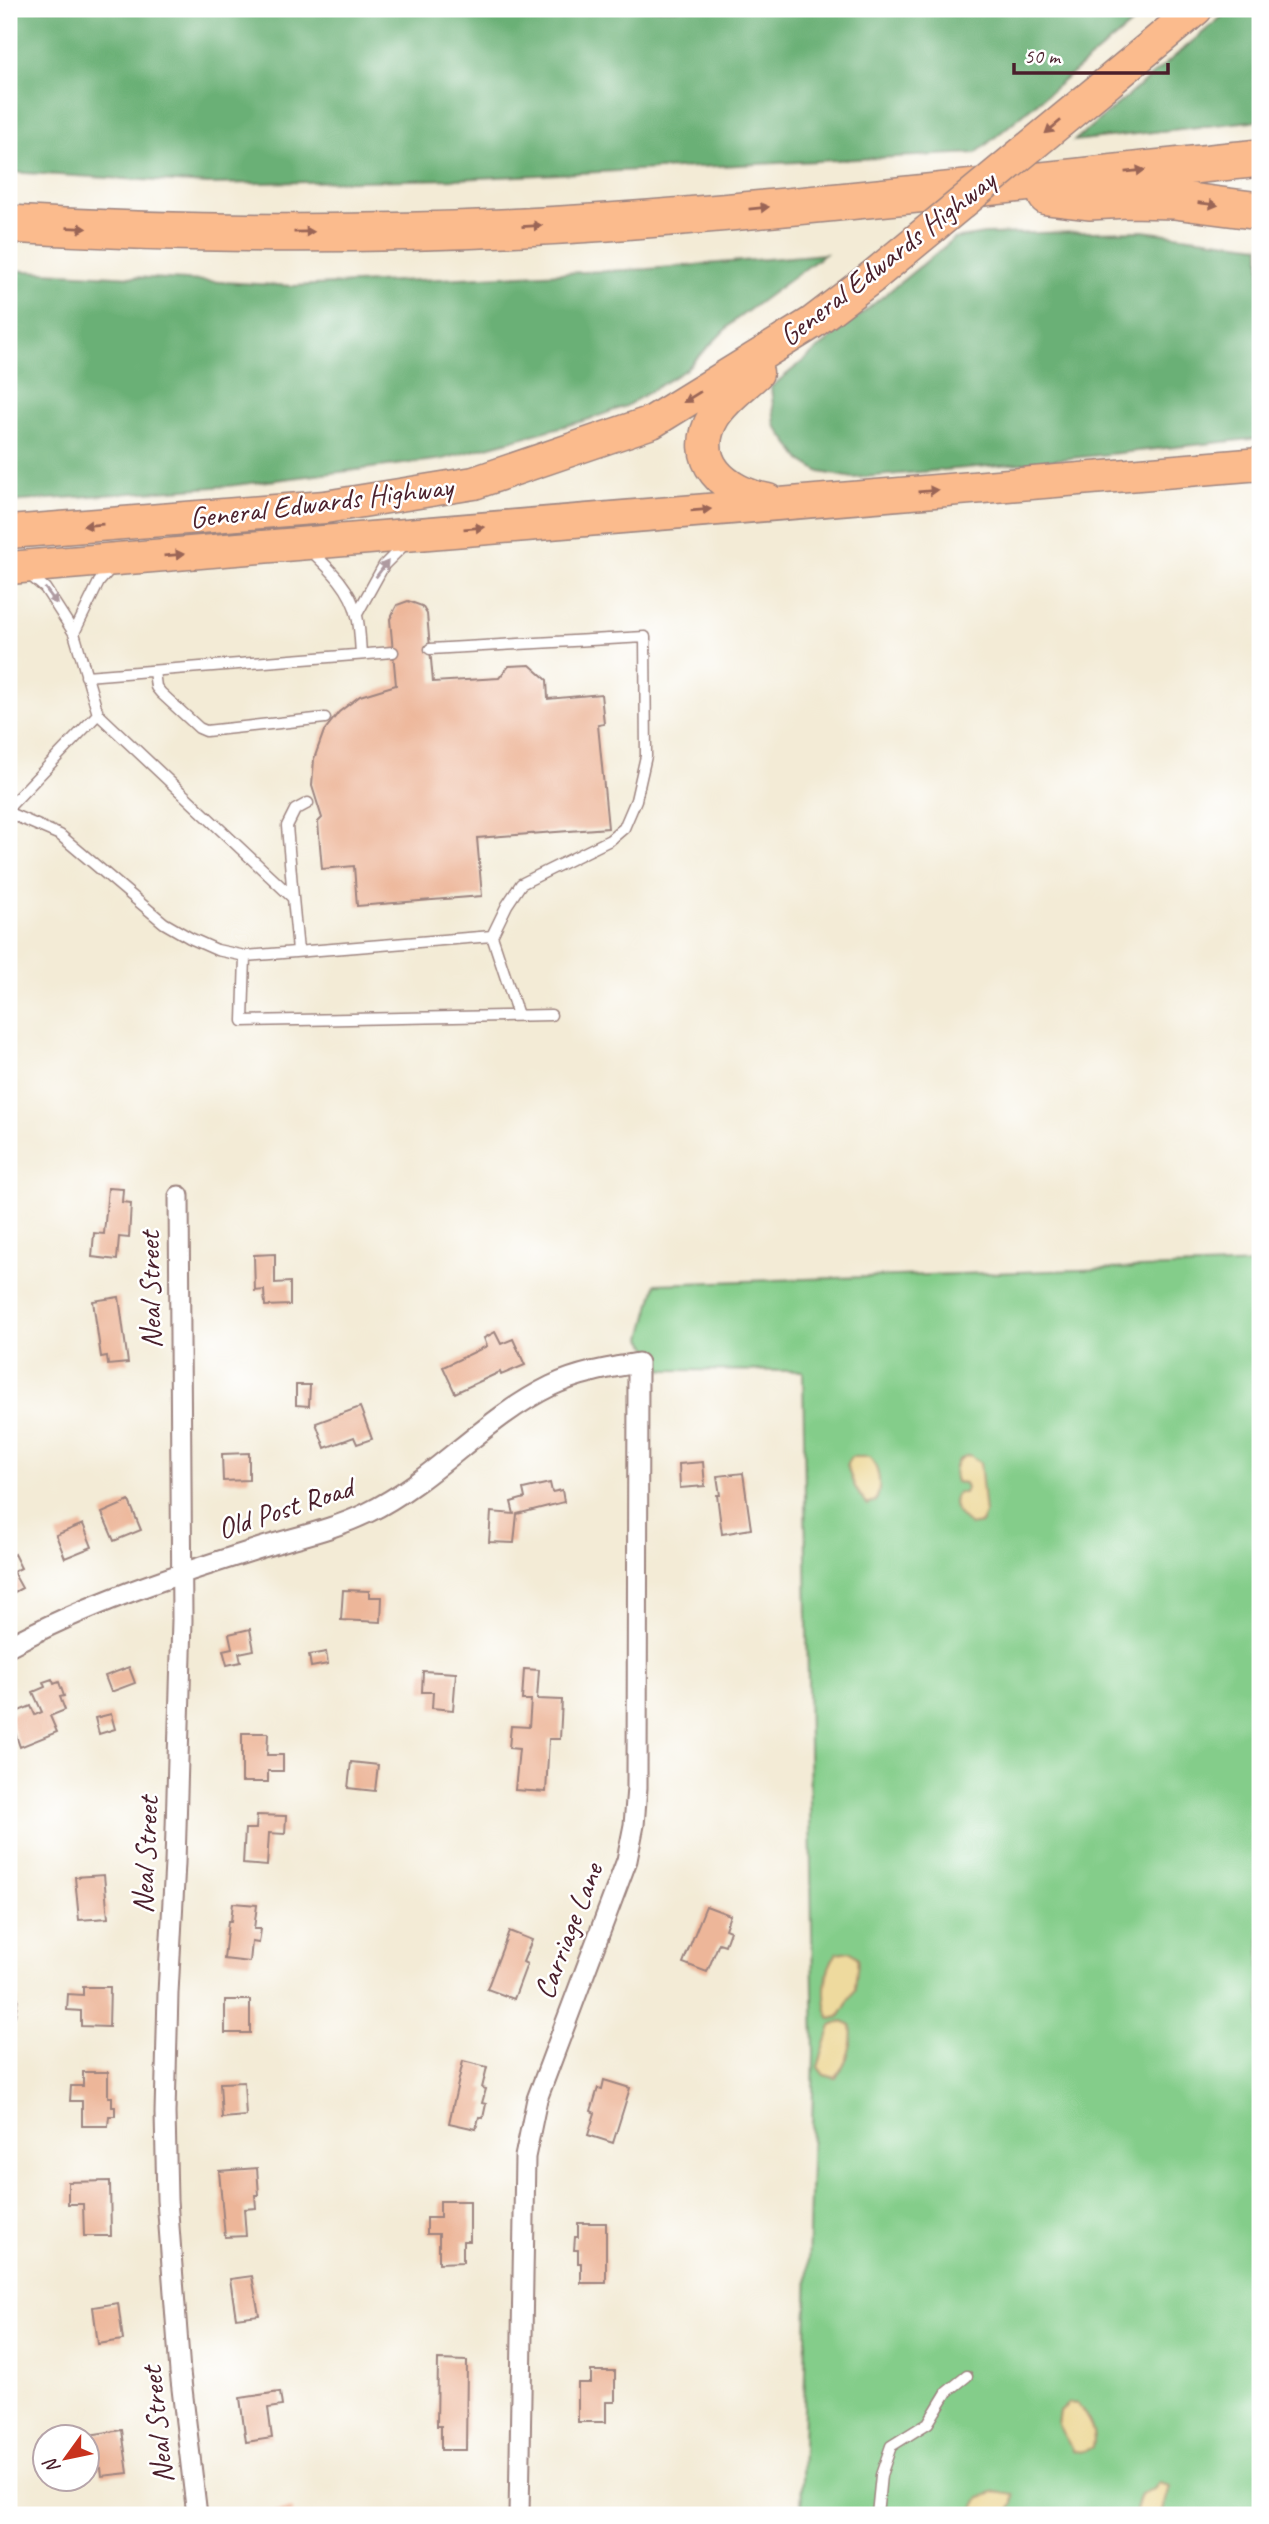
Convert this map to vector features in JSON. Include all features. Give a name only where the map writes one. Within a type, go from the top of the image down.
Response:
[{"type":"highway","points":[[9,225],[280,232],[456,229],[646,219],[1260,158]]},
{"type":"highway","points":[[970,187],[1088,201],[1151,199],[1260,211]]},
{"type":"main road","name":"General Edwards Highway","points":[[9,532],[326,507],[474,484],[652,422],[812,323],[871,278],[1196,9]]},
{"type":"main road","points":[[788,503],[752,497],[724,484],[707,459],[705,439],[710,424],[723,404],[812,323]]},
{"type":"main road","name":"General Edwards Highway","points":[[14,567],[1260,464]]},
{"type":"street","name":"Neal Street","points":[[179,1196],[183,1573],[176,1852],[167,1993],[165,2113],[167,2200],[179,2359],[197,2515]]},
{"type":"street","name":"Old Post Road","points":[[9,1646],[93,1606],[183,1573],[338,1526],[369,1513],[405,1491],[514,1408],[551,1386],[593,1370],[638,1363]]},
{"type":"street","name":"Carriage Lane","points":[[519,2515],[525,2157],[529,2128],[537,2099],[627,1860],[634,1825],[637,1788],[638,1363]]},
{"type":"lane","points":[[357,614],[384,565],[418,532]]},
{"type":"lane","points":[[304,544],[346,588],[357,614],[361,654]]},
{"type":"lane","points":[[74,633],[99,582],[120,559]]},
{"type":"lane","points":[[14,567],[45,588],[74,633],[98,714],[293,898]]},
{"type":"lane","points":[[430,649],[645,636],[646,756],[636,800],[624,828],[610,840],[521,884],[492,936],[518,1015]]},
{"type":"lane","points":[[86,676],[393,652]]},
{"type":"lane","points":[[154,671],[156,687],[160,693],[199,728],[206,731],[325,718]]},
{"type":"lane","points":[[9,807],[98,714]]},
{"type":"lane","points":[[298,951],[287,826],[295,810],[308,803]]},
{"type":"lane","points":[[9,813],[60,835],[173,928],[217,950],[246,956],[492,936]]},
{"type":"lane","points":[[246,956],[243,1021],[551,1015]]},
{"type":"lane","points":[[877,2515],[881,2475],[891,2446],[928,2423],[947,2392],[967,2376]]},
{"type":"green space","points":[[9,9],[1150,9],[976,153],[457,179],[208,184],[9,172]]},
{"type":"green space","points":[[1231,9],[1260,9],[1260,120],[1074,141]]},
{"type":"green space","points":[[1143,231],[1260,246],[1260,438],[853,478],[820,472],[801,460],[775,425],[771,387],[954,239],[984,234]]},
{"type":"green space","points":[[825,254],[734,321],[685,370],[626,406],[590,419],[443,459],[228,486],[9,502],[9,270],[293,286],[648,269]]},
{"type":"green space","points":[[1260,1264],[1260,2515],[801,2515],[814,2055],[803,1371],[663,1370],[642,1338],[656,1284]]},
{"type":"sand","points":[[970,1455],[980,1462],[985,1514],[981,1523],[970,1525],[955,1507],[957,1493],[964,1493],[966,1488],[964,1483],[956,1482],[954,1473],[958,1461]]},
{"type":"sand","points":[[851,1457],[870,1457],[876,1468],[879,1478],[878,1495],[876,1501],[868,1505],[857,1491],[850,1474],[847,1463]]},
{"type":"sand","points":[[850,1951],[858,1958],[855,1990],[839,2017],[830,2019],[825,1994],[829,1968],[837,1953]]},
{"type":"sand","points":[[843,2021],[851,2025],[851,2040],[846,2059],[836,2078],[824,2075],[818,2067],[831,2026]]},
{"type":"sand","points":[[1069,2403],[1078,2404],[1092,2430],[1093,2447],[1084,2452],[1073,2451],[1058,2425],[1060,2411]]},
{"type":"sand","points":[[1159,2483],[1170,2486],[1162,2515],[1125,2515],[1135,2514],[1141,2495],[1154,2489]]},
{"type":"sand","points":[[997,2492],[1014,2495],[1013,2504],[1006,2515],[970,2515],[980,2497]]},
{"type":"building","points":[[408,601],[422,606],[427,614],[433,682],[499,678],[509,666],[530,665],[547,680],[548,699],[601,694],[604,724],[598,725],[608,828],[477,838],[482,896],[357,906],[354,866],[322,869],[318,822],[322,818],[312,786],[314,759],[324,731],[339,712],[360,696],[396,685],[390,619],[397,605]]},
{"type":"building","points":[[108,1188],[123,1189],[122,1202],[131,1203],[129,1238],[119,1237],[117,1260],[92,1257],[94,1233],[104,1234]]},
{"type":"building","points":[[275,1254],[275,1283],[290,1282],[290,1305],[265,1306],[264,1290],[255,1291],[254,1255]]},
{"type":"building","points":[[119,1297],[128,1363],[108,1365],[107,1356],[101,1357],[93,1301]]},
{"type":"building","points":[[495,1332],[501,1344],[513,1339],[525,1365],[501,1375],[500,1372],[455,1393],[443,1367],[487,1346],[484,1338]]},
{"type":"building","points":[[296,1385],[310,1385],[309,1406],[296,1405]]},
{"type":"building","points":[[360,1407],[372,1439],[357,1444],[354,1437],[325,1448],[316,1423]]},
{"type":"building","points":[[249,1453],[249,1480],[223,1481],[222,1454]]},
{"type":"building","points":[[703,1462],[705,1486],[680,1488],[679,1464]]},
{"type":"building","points":[[743,1473],[751,1529],[722,1534],[717,1476]]},
{"type":"building","points":[[550,1483],[552,1492],[562,1490],[564,1502],[517,1514],[514,1543],[489,1542],[491,1512],[514,1514],[511,1502],[525,1498],[523,1489]]},
{"type":"building","points":[[129,1501],[141,1530],[114,1541],[102,1513]]},
{"type":"building","points":[[83,1524],[92,1547],[65,1558],[56,1535]]},
{"type":"building","points":[[14,1554],[21,1568],[13,1572],[22,1588],[9,1595],[9,1557]]},
{"type":"building","points":[[343,1590],[369,1591],[369,1597],[382,1597],[381,1622],[341,1620]]},
{"type":"building","points":[[250,1629],[254,1650],[239,1653],[241,1662],[227,1665],[223,1650],[232,1648],[229,1634]]},
{"type":"building","points":[[326,1652],[328,1664],[311,1667],[309,1655]]},
{"type":"building","points":[[129,1667],[135,1683],[111,1692],[105,1676]]},
{"type":"building","points":[[524,1669],[539,1670],[537,1699],[562,1700],[560,1739],[549,1739],[546,1792],[515,1790],[519,1749],[509,1748],[511,1726],[529,1727],[531,1700],[522,1700]]},
{"type":"building","points":[[423,1671],[456,1673],[453,1710],[432,1708],[433,1692],[422,1692]]},
{"type":"building","points":[[52,1679],[54,1684],[59,1682],[64,1696],[60,1697],[65,1710],[50,1716],[57,1732],[20,1747],[9,1715],[31,1706],[35,1715],[42,1712],[33,1692],[45,1687],[43,1682]]},
{"type":"building","points":[[111,1714],[115,1729],[99,1734],[95,1718]]},
{"type":"building","points":[[242,1733],[268,1733],[267,1755],[283,1755],[283,1771],[268,1771],[268,1782],[242,1782]]},
{"type":"building","points":[[351,1762],[378,1765],[375,1791],[348,1788]]},
{"type":"building","points":[[257,1815],[286,1816],[285,1834],[269,1833],[267,1866],[243,1864],[245,1829],[256,1829]]},
{"type":"building","points":[[104,1875],[108,1918],[79,1920],[75,1877]]},
{"type":"building","points":[[233,1903],[257,1905],[254,1929],[261,1929],[259,1943],[252,1942],[250,1962],[224,1959]]},
{"type":"building","points":[[706,1906],[730,1915],[725,1929],[730,1931],[725,1945],[719,1943],[707,1972],[683,1963]]},
{"type":"building","points":[[509,1931],[532,1940],[523,1962],[527,1964],[514,1999],[487,1989]]},
{"type":"building","points":[[83,1987],[110,1987],[109,2027],[81,2026],[81,2011],[67,2010],[68,1994],[83,1995]]},
{"type":"building","points":[[9,1997],[18,1998],[15,2016],[9,2015]]},
{"type":"building","points":[[225,2000],[250,2000],[250,2033],[225,2033]]},
{"type":"building","points":[[463,2061],[487,2067],[482,2088],[486,2089],[482,2103],[486,2104],[483,2118],[479,2117],[476,2129],[449,2123]]},
{"type":"building","points":[[83,2072],[108,2072],[108,2097],[112,2097],[115,2116],[109,2116],[108,2126],[82,2126],[82,2101],[70,2101],[71,2086],[83,2086]]},
{"type":"building","points":[[604,2080],[630,2088],[613,2143],[588,2135],[595,2113],[591,2111],[598,2088],[602,2089]]},
{"type":"building","points":[[244,2082],[246,2116],[222,2118],[220,2083]]},
{"type":"building","points":[[257,2168],[259,2195],[255,2195],[256,2208],[244,2209],[246,2236],[225,2237],[219,2171]]},
{"type":"building","points":[[110,2181],[111,2236],[84,2236],[83,2204],[68,2204],[68,2182]]},
{"type":"building","points":[[440,2201],[470,2201],[470,2241],[463,2241],[463,2262],[439,2263],[439,2234],[427,2234],[427,2218],[440,2218]]},
{"type":"building","points":[[578,2223],[606,2223],[606,2283],[581,2283],[581,2263],[578,2263],[578,2250],[574,2250]]},
{"type":"building","points":[[252,2276],[259,2315],[236,2318],[230,2279]]},
{"type":"building","points":[[118,2303],[123,2340],[98,2344],[93,2307]]},
{"type":"building","points":[[438,2360],[467,2361],[466,2450],[441,2450],[441,2426],[437,2426]]},
{"type":"building","points":[[591,2371],[615,2371],[615,2402],[606,2402],[606,2422],[578,2422],[578,2383],[591,2383]]},
{"type":"building","points":[[280,2392],[282,2406],[268,2408],[272,2438],[246,2442],[240,2398]]},
{"type":"building","points":[[122,2430],[128,2473],[102,2476],[102,2433]]},
{"type":"building","points":[[292,2509],[293,2515],[256,2515],[256,2513]]}]
